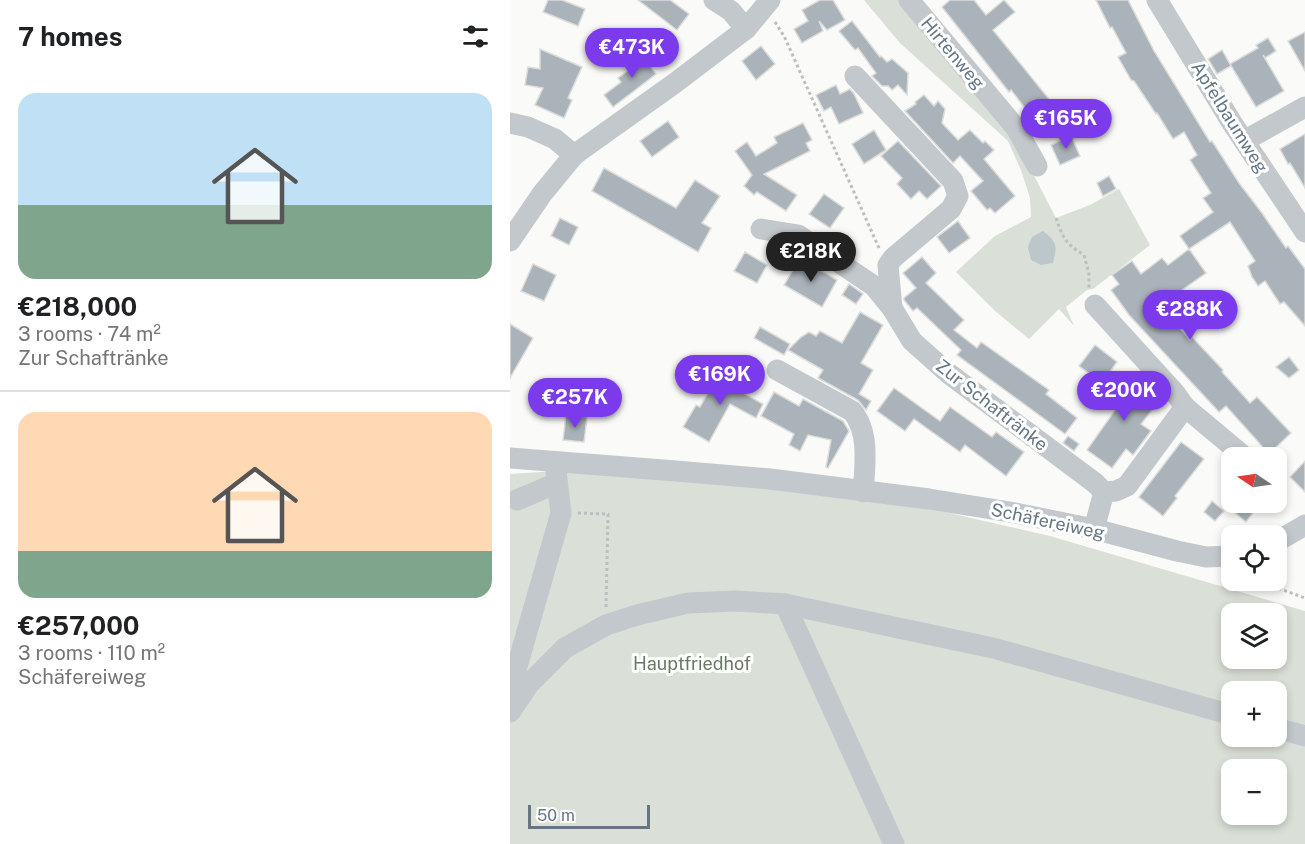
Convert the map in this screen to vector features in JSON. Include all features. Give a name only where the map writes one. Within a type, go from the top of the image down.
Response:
[{"type":"street","points":[[714,0],[731,11],[746,29]]},
{"type":"street","name":"Hirtenweg","points":[[909,0],[1016,128],[1037,166]]},
{"type":"street","name":"Apfelbaumweg","points":[[1157,0],[1244,141],[1305,232]]},
{"type":"street","points":[[510,241],[542,194],[574,154],[675,83],[746,29],[767,3]]},
{"type":"street","points":[[855,76],[953,181],[958,196],[951,209],[888,264]]},
{"type":"street","points":[[1244,141],[1305,107]]},
{"type":"street","points":[[510,123],[528,127],[555,139],[574,154]]},
{"type":"street","name":"Zur Schaftränke","points":[[761,229],[798,235],[874,286],[892,308],[912,341],[948,373],[1104,492]]},
{"type":"street","name":"Zur Schaftränke","points":[[888,264],[892,308]]},
{"type":"street","points":[[1095,305],[1185,407],[1233,447]]},
{"type":"street","points":[[777,370],[852,411],[858,418],[863,430],[865,470],[863,492]]},
{"type":"street","points":[[1094,529],[1104,492],[1116,492],[1127,486],[1185,407]]},
{"type":"street","name":"Schäfereiweg","points":[[510,458],[770,479],[929,500],[1010,512],[1094,529],[1177,551],[1206,557],[1221,556]]},
{"type":"street","points":[[510,691],[561,513],[557,462]]},
{"type":"street","points":[[517,500],[557,483]]},
{"type":"street","points":[[1287,536],[1305,525]]},
{"type":"street","points":[[510,712],[529,684],[565,648],[606,625],[688,603],[737,602],[785,604],[993,648],[1221,712]]},
{"type":"street","points":[[785,604],[894,844]]},
{"type":"street","points":[[1287,731],[1305,736]]},
{"type":"path","points":[[767,3],[784,36],[879,250],[888,264]]},
{"type":"path","points":[[1056,218],[1062,236],[1070,246],[1084,255],[1089,274],[1089,290],[1095,305]]},
{"type":"path","points":[[561,513],[608,514],[606,613]]},
{"type":"path","points":[[1286,591],[1305,598]]},
{"type":"green space","points":[[864,0],[899,0],[1004,126],[1029,166],[1056,218],[1090,205],[1119,189],[1150,245],[1066,307],[1074,326],[1059,309],[1029,339],[995,311],[956,272],[995,236],[1031,217],[1030,198],[1021,170],[1008,141],[900,43]]},
{"type":"green space","name":"Hauptfriedhof","points":[[556,471],[761,486],[919,506],[1050,536],[1221,586],[1221,591],[1237,591],[1278,603],[1221,603],[1221,669],[1287,669],[1287,606],[1305,611],[1305,844],[510,844],[510,474]]},
{"type":"shaded area","points":[[1043,231],[1054,242],[1056,248],[1053,263],[1041,265],[1031,260],[1028,247],[1032,237]]},
{"type":"building","points":[[548,0],[562,0],[585,9],[578,26],[543,12]]},
{"type":"building","points":[[638,0],[670,0],[689,14],[677,30]]},
{"type":"building","points":[[820,0],[833,0],[845,20],[827,30],[819,21],[823,31],[802,43],[794,29],[808,21],[802,10]]},
{"type":"building","points":[[950,0],[974,0],[986,15],[1004,0],[1015,12],[993,30],[1053,104],[1035,121],[1011,90],[1009,92],[942,7]]},
{"type":"building","points":[[1096,0],[1128,0],[1154,51],[1210,142],[1212,141],[1286,248],[1288,246],[1305,269],[1305,326],[1284,302],[1280,304],[1265,281],[1258,286],[1248,266],[1255,261],[1230,222],[1189,249],[1180,236],[1213,212],[1203,198],[1211,193],[1190,160],[1197,155],[1184,132],[1173,139],[1157,113],[1131,80],[1118,57],[1126,53]]},
{"type":"building","points":[[852,21],[880,57],[887,62],[892,59],[908,73],[907,95],[898,85],[892,90],[888,86],[882,86],[872,76],[876,73],[858,48],[855,50],[839,31]]},
{"type":"building","points":[[1305,32],[1305,71],[1288,41]]},
{"type":"building","points":[[1268,38],[1276,51],[1265,58],[1263,55],[1284,91],[1256,107],[1230,64],[1258,48],[1256,45]]},
{"type":"building","points":[[761,46],[775,64],[756,80],[742,61]]},
{"type":"building","points":[[540,49],[582,67],[568,98],[572,100],[564,118],[535,105],[543,88],[525,85],[528,67],[540,69]]},
{"type":"building","points":[[1222,50],[1231,66],[1217,74],[1208,59]]},
{"type":"building","points":[[646,52],[655,63],[650,66],[656,74],[613,107],[604,95],[621,82],[618,78],[629,70],[627,67]]},
{"type":"building","points":[[836,85],[840,94],[850,89],[863,113],[839,124],[831,107],[824,111],[816,95]]},
{"type":"building","points":[[924,95],[934,106],[938,101],[945,109],[942,123],[958,140],[970,130],[994,150],[984,159],[1015,196],[995,213],[990,208],[987,210],[971,191],[983,181],[960,156],[953,163],[905,111]]},
{"type":"building","points":[[668,121],[679,137],[652,157],[640,141]]},
{"type":"building","points":[[803,123],[812,140],[806,143],[810,151],[764,174],[797,195],[786,211],[757,192],[754,195],[744,186],[752,175],[735,151],[747,142],[756,156],[777,143],[774,137]]},
{"type":"building","points":[[874,130],[886,150],[864,164],[852,144]]},
{"type":"building","points":[[1305,134],[1305,188],[1280,149]]},
{"type":"building","points":[[1071,136],[1080,156],[1060,165],[1051,145]]},
{"type":"building","points":[[898,141],[941,186],[927,199],[919,191],[911,199],[897,184],[902,178],[881,156]]},
{"type":"building","points":[[604,168],[676,208],[695,180],[720,196],[702,223],[711,228],[698,252],[592,191]]},
{"type":"building","points":[[1109,176],[1116,189],[1103,196],[1097,183]]},
{"type":"building","points":[[824,194],[844,208],[830,228],[809,214]]},
{"type":"building","points":[[560,218],[578,227],[569,245],[551,236]]},
{"type":"building","points":[[958,221],[970,238],[949,253],[937,237]]},
{"type":"building","points":[[1189,249],[1206,273],[1182,290],[1185,293],[1165,312],[1190,340],[1192,337],[1223,370],[1222,372],[1250,403],[1257,397],[1291,433],[1276,447],[1263,447],[1226,406],[1219,412],[1129,315],[1111,290],[1119,284],[1112,275],[1132,261],[1141,274],[1162,258],[1168,265]]},
{"type":"building","points":[[745,252],[767,265],[757,283],[734,271]]},
{"type":"building","points":[[922,257],[936,273],[926,283],[964,320],[954,330],[977,348],[981,342],[1049,390],[1046,394],[1077,418],[1065,434],[957,355],[961,350],[917,308],[913,311],[904,300],[916,288],[903,273]]},
{"type":"building","points":[[800,258],[837,280],[822,307],[784,285]]},
{"type":"building","points":[[533,264],[556,275],[544,301],[521,291]]},
{"type":"building","points":[[849,284],[863,294],[856,304],[842,295]]},
{"type":"building","points":[[860,312],[883,325],[861,363],[873,370],[859,394],[871,401],[866,410],[858,400],[818,378],[823,370],[788,350],[809,332],[816,336],[820,331],[842,343]]},
{"type":"building","points":[[510,324],[533,338],[510,378]]},
{"type":"building","points":[[760,327],[790,344],[784,355],[754,338]]},
{"type":"building","points":[[1095,345],[1117,362],[1102,383],[1079,366]]},
{"type":"building","points":[[1289,357],[1299,370],[1289,378],[1276,367]]},
{"type":"building","points":[[722,369],[739,379],[736,383],[743,387],[741,392],[763,404],[756,418],[730,404],[709,442],[683,427],[696,405],[700,407]]},
{"type":"building","points":[[1137,376],[1154,389],[1148,398],[1156,405],[1141,424],[1151,431],[1133,455],[1126,449],[1112,468],[1087,450],[1118,406],[1102,393],[1112,381],[1126,392]]},
{"type":"building","points":[[894,388],[940,421],[950,407],[992,437],[996,432],[1024,452],[1006,476],[965,445],[960,452],[914,419],[905,431],[877,411]]},
{"type":"building","points":[[774,392],[799,406],[803,399],[843,421],[849,431],[828,468],[826,467],[831,440],[808,435],[800,451],[789,445],[794,434],[761,416]]},
{"type":"building","points":[[566,415],[587,417],[584,442],[563,440]]},
{"type":"building","points":[[1068,436],[1079,444],[1074,451],[1063,443]]},
{"type":"building","points":[[1181,442],[1204,459],[1175,496],[1177,498],[1163,516],[1139,497]]},
{"type":"building","points":[[1305,461],[1305,492],[1290,477]]},
{"type":"building","points":[[1212,501],[1221,508],[1222,513],[1215,521],[1204,512]]},
{"type":"building","points":[[1235,513],[1253,513],[1246,522]]}]
